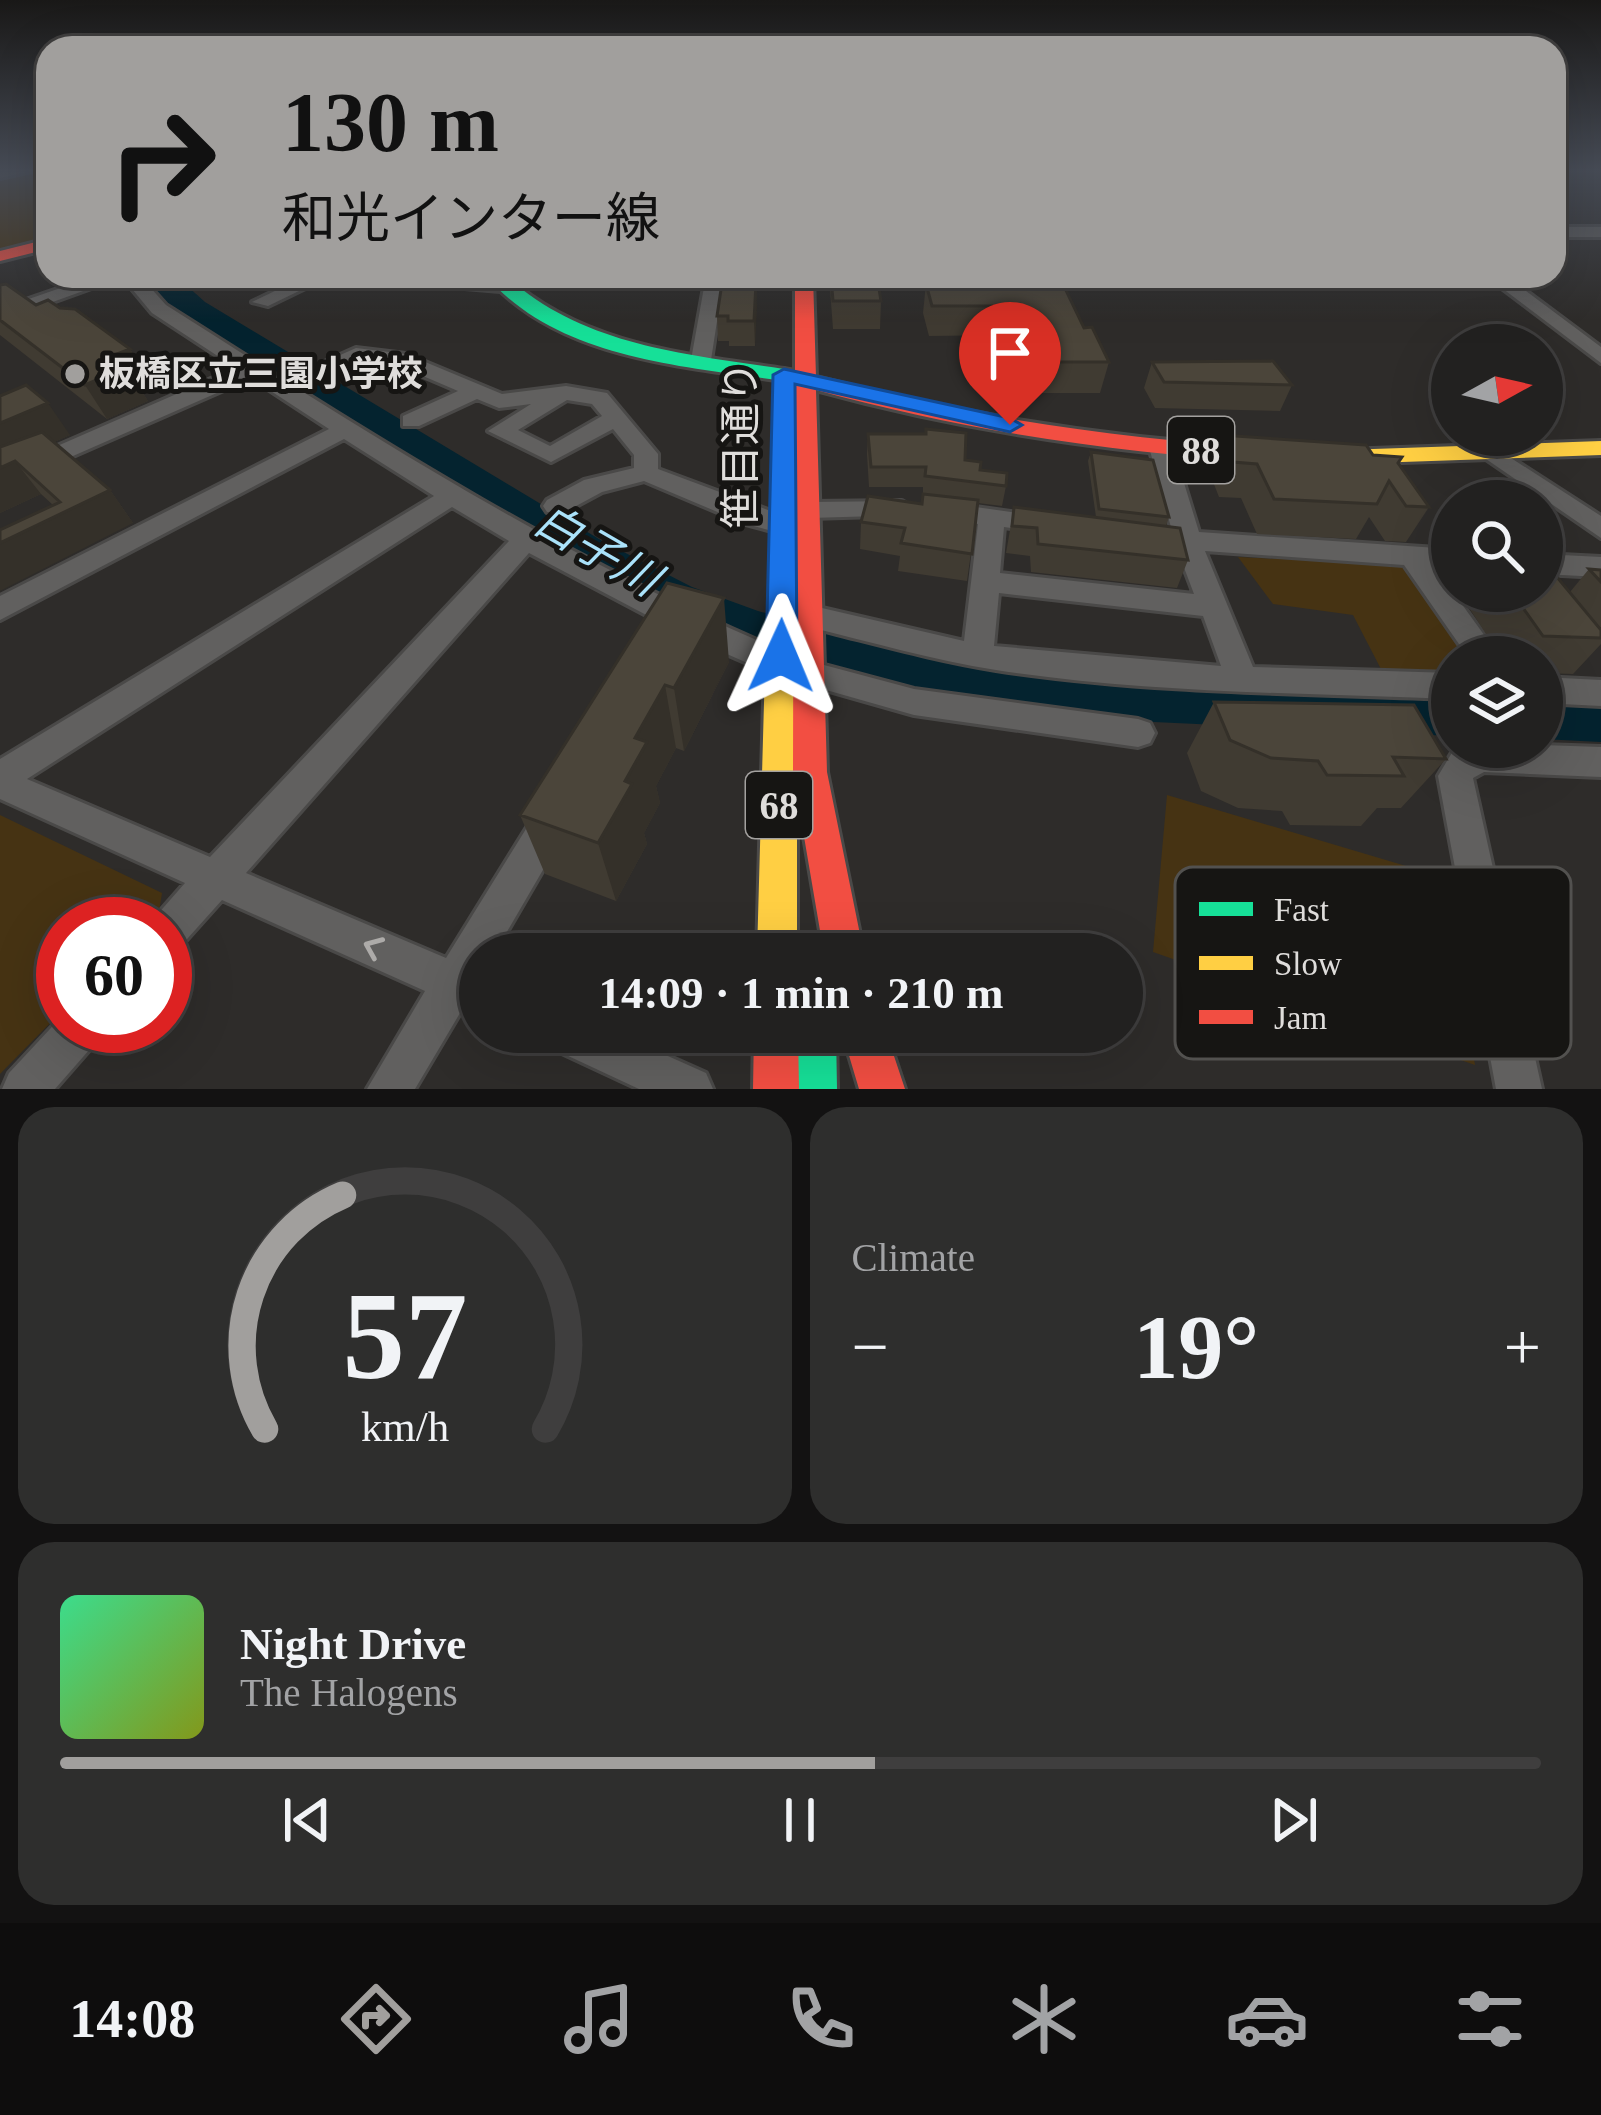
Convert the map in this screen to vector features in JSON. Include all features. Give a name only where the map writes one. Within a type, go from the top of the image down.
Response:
[{"type":"main road","points":[[0,256],[36,247]]},
{"type":"main road","points":[[507,288],[530,309],[599,339],[796,378]]},
{"type":"main road","name":"笹目通り","points":[[786,288],[810,510],[799,618]]},
{"type":"main road","name":"笹目通り","points":[[799,618],[783,524],[803,288]]},
{"type":"main road","name":"88","points":[[796,378],[982,420],[1161,446],[1306,456],[1431,455]]},
{"type":"main road","name":"88","points":[[1563,450],[1601,448]]},
{"type":"main road","name":"68","points":[[778,933],[799,618]]},
{"type":"main road","name":"68","points":[[795,664],[840,933]]},
{"type":"main road","points":[[810,772],[812,931]]},
{"type":"main road","points":[[776,1053],[776,1089]]},
{"type":"main road","points":[[814,1053],[814,1089]]},
{"type":"main road","points":[[871,1053],[882,1089]]},
{"type":"street","points":[[1566,232],[1601,232]]},
{"type":"street","points":[[0,315],[78,288]]},
{"type":"street","points":[[141,288],[159,308],[524,542],[672,620],[914,702],[1138,733]]},
{"type":"street","points":[[261,302],[293,288]]},
{"type":"street","points":[[701,360],[714,288]]},
{"type":"street","points":[[1512,288],[1601,357]]},
{"type":"street","points":[[322,368],[356,354],[399,358],[499,400],[566,393],[598,398],[646,454],[646,472]]},
{"type":"street","points":[[0,480],[253,369]]},
{"type":"street","points":[[411,421],[475,392]]},
{"type":"street","points":[[566,393],[500,431],[551,455],[614,419]]},
{"type":"street","points":[[0,609],[346,429]]},
{"type":"street","points":[[1161,446],[1189,544],[1241,677]]},
{"type":"street","points":[[1498,456],[1601,529]]},
{"type":"street","points":[[556,506],[593,486],[646,472],[755,518],[783,524]]},
{"type":"street","points":[[452,496],[0,778],[16,791],[459,985]]},
{"type":"street","points":[[810,510],[928,508],[1080,529]]},
{"type":"street","points":[[978,655],[992,517]]},
{"type":"street","points":[[1124,535],[1189,544],[1431,557]]},
{"type":"street","points":[[192,904],[524,542]]},
{"type":"street","points":[[1413,556],[1470,636]]},
{"type":"street","points":[[1563,565],[1601,567]]},
{"type":"street","points":[[986,582],[1214,607]]},
{"type":"street","points":[[799,618],[978,655],[1129,673],[1431,685]]},
{"type":"street","points":[[650,657],[672,620]]},
{"type":"street","points":[[1563,691],[1601,693]]},
{"type":"street","points":[[1474,867],[1455,776],[1465,761],[1484,757],[1601,762]]},
{"type":"street","points":[[495,933],[568,792]]},
{"type":"street","points":[[390,1089],[459,998]]},
{"type":"street","points":[[25,1089],[58,1053]]},
{"type":"street","points":[[610,1053],[689,1089]]},
{"type":"street","points":[[1513,1059],[1519,1089]]},
{"type":"shaded area","points":[[0,219],[36,219],[36,240],[0,250]]},
{"type":"shaded area","points":[[1238,557],[1398,565],[1408,569],[1431,602],[1431,612],[1438,612],[1455,636],[1431,636],[1431,674],[1382,671],[1353,615],[1273,604]]},
{"type":"shaded area","points":[[1167,795],[1409,867],[1175,867],[1175,960],[1153,952]]},
{"type":"shaded area","points":[[0,815],[162,893],[161,897],[36,897],[36,1037],[0,1074]]},
{"type":"water","name":"白子川","points":[[151,288],[189,288],[205,302],[604,542],[692,587],[758,611],[911,653],[1050,676],[1123,685],[1431,697],[1431,735],[1111,720],[952,697],[756,646],[575,562],[178,314]]},
{"type":"water","points":[[1563,703],[1601,704],[1601,742],[1563,740]]},
{"type":"building","points":[[6,284],[36,305],[48,300],[60,308],[75,309],[130,349],[112,356],[127,367],[85,385],[0,320],[0,285]]},
{"type":"building","points":[[721,288],[756,288],[754,321],[717,316]]},
{"type":"building","points":[[832,288],[879,288],[881,301],[833,301]]},
{"type":"building","points":[[927,288],[1065,288],[1084,328],[1092,327],[1109,362],[1038,362],[1016,306],[932,306]]},
{"type":"building","points":[[1273,361],[1292,385],[1164,382],[1152,362]]},
{"type":"building","points":[[26,385],[48,403],[0,423],[0,396]]},
{"type":"building","points":[[926,429],[966,433],[965,460],[981,462],[980,470],[1007,473],[1006,486],[925,476],[926,467],[871,467],[868,434],[926,434]]},
{"type":"building","points":[[42,432],[110,490],[0,543],[0,530],[60,502],[15,461],[0,468],[0,447]]},
{"type":"building","points":[[1221,435],[1366,445],[1373,455],[1402,457],[1398,463],[1429,507],[1406,506],[1389,481],[1377,504],[1274,499],[1257,464],[1233,462]]},
{"type":"building","points":[[1091,452],[1153,460],[1169,517],[1099,509]]},
{"type":"building","points":[[923,494],[978,500],[972,554],[901,543],[905,528],[861,522],[868,496],[922,504]]},
{"type":"building","points":[[1014,507],[1180,528],[1188,560],[1038,544],[1037,528],[1012,526]]},
{"type":"building","points":[[667,583],[724,598],[674,688],[665,685],[635,738],[647,742],[625,781],[632,784],[598,843],[520,815]]},
{"type":"building","points":[[1563,584],[1601,630],[1601,638],[1543,636],[1526,612],[1563,612]]},
{"type":"building","points":[[1214,702],[1414,705],[1431,734],[1431,758],[1393,757],[1404,776],[1327,775],[1318,761],[1271,758],[1230,740]]},
{"type":"traffic: fast","points":[[508,288],[555,322],[591,337],[668,357],[784,375]]},
{"type":"traffic: fast","points":[[814,1053],[814,1089]]},
{"type":"traffic: slow","points":[[1344,457],[1601,448]]},
{"type":"traffic: slow","points":[[777,933],[781,667]]},
{"type":"traffic: jam","points":[[0,256],[36,247]]},
{"type":"traffic: jam","points":[[804,288],[810,772],[840,933]]},
{"type":"traffic: jam","points":[[784,375],[904,406],[1025,429],[1147,446],[1270,455]]},
{"type":"traffic: jam","points":[[776,1053],[776,1089]]},
{"type":"traffic: jam","points":[[871,1053],[882,1089]]},
{"type":"place","name":"板橋区立三園小学校","points":[[75,374]]},
{"type":"route","points":[[781,656],[784,375],[1010,425]]}]
